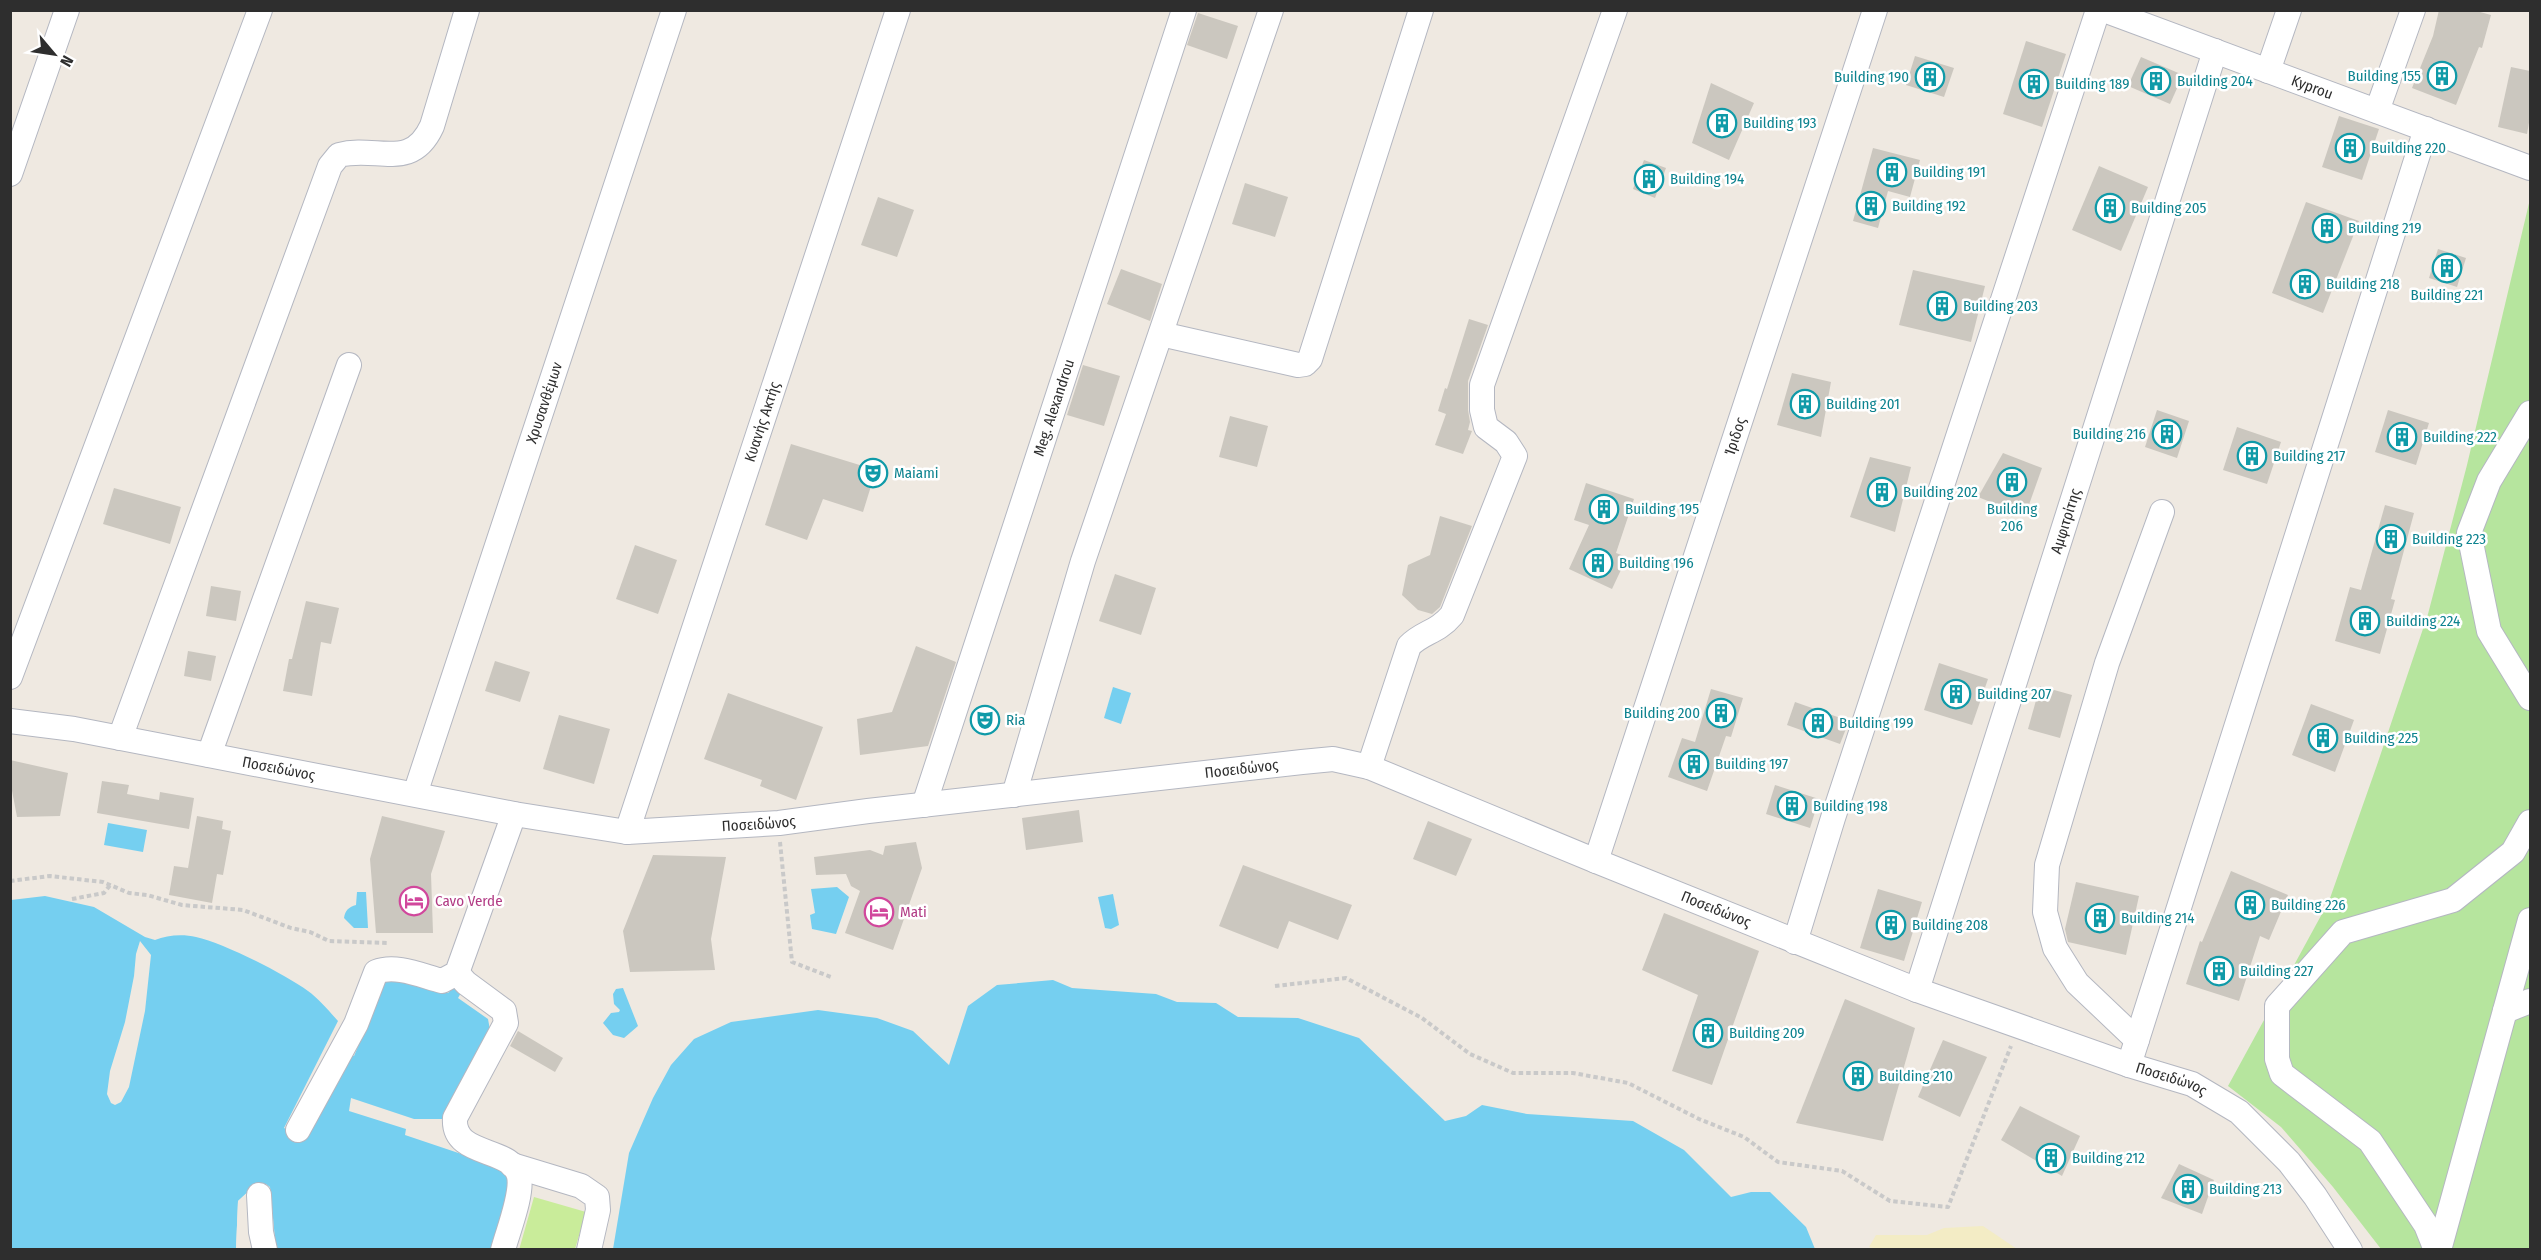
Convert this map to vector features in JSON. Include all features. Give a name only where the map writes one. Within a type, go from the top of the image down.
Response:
[{"type":"street","points":[[10,174],[67,10]]},
{"type":"street","points":[[10,677],[260,10]]},
{"type":"street","points":[[120,738],[330,166],[339,155],[401,153],[415,150],[425,140],[432,126],[467,10]]},
{"type":"street","name":"Χρυσανθέμων","points":[[415,794],[674,10]]},
{"type":"street","name":"Κυανής Ακτής","points":[[627,832],[898,10]]},
{"type":"street","name":"Meg. Alexandrou","points":[[924,805],[1184,10]]},
{"type":"street","points":[[1014,795],[1083,561],[1271,10]]},
{"type":"street","points":[[1161,334],[1298,365],[1310,359],[1421,10]]},
{"type":"street","points":[[1369,767],[1409,646],[1414,640],[1436,630],[1452,615],[1515,456],[1506,442],[1486,427],[1482,410],[1482,385],[1615,10]]},
{"type":"street","name":"Ίριδος","points":[[1596,861],[1875,10]]},
{"type":"street","points":[[1795,942],[2098,10]]},
{"type":"street","name":"Kyprou","points":[[2104,10],[2527,164]]},
{"type":"street","points":[[2268,71],[2289,10]]},
{"type":"street","points":[[2377,111],[2413,10]]},
{"type":"street","name":"Αμφιτρίτης","points":[[1917,990],[2215,51]]},
{"type":"street","points":[[2129,1065],[2426,129]]},
{"type":"street","points":[[209,755],[349,366]]},
{"type":"street","points":[[2530,412],[2489,481],[2469,533],[2489,631],[2530,698]]},
{"type":"street","points":[[2137,1040],[2077,983],[2055,948],[2045,912],[2047,865],[2107,663],[2162,513]]},
{"type":"street","name":"Ποσειδώνος","points":[[10,721],[74,729],[514,814],[627,832],[778,823],[1332,759],[1369,767],[1917,990],[2129,1065],[2192,1084],[2239,1112],[2289,1162],[2350,1250]]},
{"type":"street","points":[[297,1130],[356,1024],[376,972],[383,969],[404,970],[442,981],[457,973],[514,814]]},
{"type":"street","points":[[2438,1250],[2426,1225],[2370,1141],[2282,1074],[2277,1059],[2277,1006],[2343,933],[2453,900],[2513,852],[2530,822]]},
{"type":"street","points":[[2438,1250],[2493,1062],[2530,920]]},
{"type":"street","points":[[457,973],[466,983],[504,1011],[506,1023],[455,1118],[454,1129],[460,1139],[512,1165],[581,1185],[597,1197],[598,1210],[589,1250]]},
{"type":"street","points":[[2505,1011],[2530,1001]]},
{"type":"street","points":[[503,1250],[519,1185],[519,1174],[512,1165]]},
{"type":"street","points":[[259,1195],[261,1232],[265,1250]]},
{"type":"path","points":[[778,823],[792,962],[831,977]]},
{"type":"path","points":[[10,881],[50,876],[111,884],[129,893],[147,895],[182,905],[243,910],[291,928],[310,932],[329,941],[389,943]]},
{"type":"path","points":[[72,899],[104,893],[111,884]]},
{"type":"path","points":[[1275,987],[1346,978],[1422,1018],[1470,1054],[1513,1073],[1573,1073],[1628,1083],[1698,1119],[1743,1137],[1778,1162],[1842,1171],[1890,1202],[1948,1208],[2019,1026]]},
{"type":"green space","points":[[2530,199],[2530,1249],[2381,1249],[2333,1187],[2281,1127],[2228,1086],[2329,901],[2377,765],[2428,614],[2467,465]]},
{"type":"green space","points":[[534,1197],[586,1212],[575,1249],[519,1250]]},
{"type":"sand","points":[[1983,1226],[2017,1249],[1880,1250],[1869,1247],[1876,1235],[1927,1235],[1944,1228]]},
{"type":"water","points":[[1113,687],[1131,693],[1121,724],[1104,718]]},
{"type":"water","points":[[108,823],[147,830],[143,852],[104,845]]},
{"type":"water","points":[[837,887],[849,897],[836,934],[812,929],[810,915],[815,913],[811,889]]},
{"type":"water","points":[[357,892],[366,892],[368,928],[354,928],[344,918],[348,909],[356,905]]},
{"type":"water","points":[[1113,894],[1119,925],[1111,929],[1105,928],[1098,897]]},
{"type":"water","points":[[45,896],[94,907],[145,937],[155,940],[170,936],[186,936],[208,940],[284,976],[316,998],[338,1021],[284,1128],[298,1135],[344,1052],[354,1056],[389,973],[448,993],[455,986],[462,991],[458,998],[488,1019],[490,1030],[446,1119],[414,1119],[351,1098],[349,1111],[406,1129],[405,1135],[503,1168],[509,1183],[493,1249],[276,1249],[270,1187],[266,1184],[251,1189],[238,1201],[236,1249],[11,1250],[11,900]]},
{"type":"water","points":[[1053,980],[1072,988],[1156,994],[1177,1002],[1216,1003],[1238,1017],[1298,1018],[1359,1038],[1445,1121],[1466,1116],[1482,1105],[1527,1114],[1633,1121],[1684,1150],[1731,1197],[1751,1192],[1770,1192],[1806,1227],[1815,1249],[613,1249],[629,1153],[653,1098],[671,1065],[694,1039],[731,1022],[818,1010],[877,1018],[913,1031],[949,1065],[968,1006],[997,985]]},
{"type":"water","points":[[623,988],[638,1026],[624,1038],[613,1035],[603,1023],[611,1013],[619,1012],[620,1010],[614,1004],[613,994],[616,989]]},
{"type":"pier","points":[[140,941],[151,955],[145,1011],[129,1087],[121,1102],[115,1105],[111,1103],[107,1094],[110,1071],[125,1022]]},
{"type":"pier","points":[[251,1189],[250,1194],[241,1202],[239,1250],[236,1249],[238,1201]]},
{"type":"building","points":[[2439,10],[2473,10],[2491,15],[2482,48],[2479,47],[2456,105],[2412,88],[2433,36]]},
{"type":"building","points":[[1198,13],[1238,26],[1227,59],[1187,45]]},
{"type":"building","name":"Building 189","points":[[2026,41],[2066,54],[2042,127],[2003,114]]},
{"type":"building","name":"Building 190","points":[[1915,56],[1954,68],[1944,97],[1906,85]]},
{"type":"building","name":"Building 204","points":[[2141,57],[2183,75],[2170,104],[2128,86]]},
{"type":"building","points":[[2511,67],[2530,71],[2530,117],[2527,134],[2498,127]]},
{"type":"building","name":"Building 193","points":[[1711,83],[1754,103],[1729,160],[1692,143]]},
{"type":"building","name":"Building 220","points":[[2339,116],[2379,129],[2362,180],[2322,167]]},
{"type":"building","name":"Building 191","points":[[1873,148],[1920,160],[1910,197],[1888,191],[1878,228],[1853,221]]},
{"type":"building","name":"Building 194","points":[[1644,160],[1666,168],[1655,198],[1633,189]]},
{"type":"building","name":"Building 205","points":[[2099,166],[2148,187],[2121,251],[2072,230]]},
{"type":"building","points":[[1245,183],[1288,197],[1275,237],[1232,224]]},
{"type":"building","points":[[878,197],[914,210],[897,257],[861,245]]},
{"type":"building","points":[[2306,202],[2359,221],[2323,313],[2272,293]]},
{"type":"building","name":"Building 221","points":[[2438,249],[2466,258],[2457,287],[2429,278]]},
{"type":"building","points":[[1121,269],[1162,284],[1150,321],[1107,304]]},
{"type":"building","name":"Building 203","points":[[1913,270],[1985,286],[1971,342],[1899,325]]},
{"type":"building","points":[[1469,319],[1488,325],[1468,381],[1470,422],[1468,430],[1472,431],[1463,454],[1435,445],[1446,414],[1438,411]]},
{"type":"building","points":[[1083,365],[1120,376],[1104,426],[1067,415]]},
{"type":"building","name":"Building 201","points":[[1792,373],[1831,382],[1821,437],[1777,425]]},
{"type":"building","name":"Building 216","points":[[2157,410],[2189,421],[2177,458],[2145,447]]},
{"type":"building","name":"Building 222","points":[[2388,410],[2429,423],[2416,465],[2375,452]]},
{"type":"building","points":[[1230,416],[1268,426],[1257,467],[1219,457]]},
{"type":"building","name":"Building 217","points":[[2237,427],[2281,442],[2267,484],[2223,470]]},
{"type":"building","points":[[791,444],[876,470],[863,512],[823,499],[807,540],[765,525]]},
{"type":"building","name":"Building 206","points":[[2003,453],[2042,468],[2025,516],[1978,497]]},
{"type":"building","name":"Building 202","points":[[1870,457],[1911,467],[1895,532],[1850,517]]},
{"type":"building","points":[[1586,483],[1634,499],[1616,553],[1627,557],[1612,589],[1569,569],[1589,525],[1574,520]]},
{"type":"building","points":[[114,488],[181,507],[170,544],[103,524]]},
{"type":"building","points":[[2385,505],[2414,513],[2391,599],[2395,600],[2380,654],[2335,641],[2350,587],[2361,590]]},
{"type":"building","points":[[1440,516],[1472,526],[1440,607],[1432,614],[1418,610],[1402,595],[1408,565],[1430,555]]},
{"type":"building","points":[[635,545],[677,560],[658,614],[616,599]]},
{"type":"building","points":[[1115,574],[1156,588],[1141,635],[1099,621]]},
{"type":"building","points":[[211,586],[241,591],[236,621],[206,616]]},
{"type":"building","points":[[306,601],[339,608],[331,644],[321,642],[312,696],[283,691],[289,659],[292,659]]},
{"type":"building","points":[[916,646],[956,662],[928,746],[860,755],[857,719],[892,712]]},
{"type":"building","points":[[188,651],[216,656],[211,681],[184,676]]},
{"type":"building","points":[[495,661],[530,672],[520,702],[485,691]]},
{"type":"building","name":"Building 207","points":[[1939,663],[1988,679],[1972,725],[1924,710]]},
{"type":"building","points":[[2040,686],[2072,695],[2060,738],[2028,729]]},
{"type":"building","points":[[1711,689],[1743,698],[1731,737],[1726,736],[1707,791],[1668,777],[1682,738],[1695,742]]},
{"type":"building","points":[[728,693],[823,727],[796,800],[760,786],[762,780],[704,759]]},
{"type":"building","name":"Building 199","points":[[1795,702],[1849,721],[1840,744],[1787,725]]},
{"type":"building","name":"Building 225","points":[[2311,704],[2354,720],[2335,772],[2292,755]]},
{"type":"building","points":[[559,715],[610,729],[594,784],[543,769]]},
{"type":"building","points":[[10,760],[68,773],[60,816],[17,817],[10,780]]},
{"type":"building","points":[[102,781],[129,785],[127,794],[159,800],[160,792],[194,798],[189,829],[97,813]]},
{"type":"building","name":"Building 198","points":[[1775,785],[1819,799],[1810,828],[1766,814]]},
{"type":"building","points":[[1079,810],[1083,842],[1026,850],[1022,818]]},
{"type":"building","points":[[197,816],[223,821],[222,829],[231,831],[223,875],[217,874],[212,903],[169,895],[174,866],[188,868]]},
{"type":"building","points":[[382,816],[445,831],[431,874],[433,933],[376,933],[370,859]]},
{"type":"building","points":[[1428,821],[1472,839],[1456,876],[1413,859]]},
{"type":"building","name":"Mati","points":[[916,842],[922,868],[893,950],[845,933],[860,891],[851,886],[846,874],[816,875],[814,857],[870,850],[883,855],[885,846]]},
{"type":"building","points":[[653,855],[726,857],[711,939],[715,970],[630,972],[623,931]]},
{"type":"building","points":[[1243,865],[1352,905],[1338,940],[1289,921],[1278,949],[1219,926]]},
{"type":"building","points":[[2231,871],[2288,895],[2269,940],[2260,936],[2239,1001],[2186,984],[2200,941],[2202,942]]},
{"type":"building","name":"Building 214","points":[[2076,882],[2139,896],[2126,955],[2068,942],[2065,929]]},
{"type":"building","name":"Building 208","points":[[1878,889],[1922,902],[1904,961],[1860,948]]},
{"type":"building","name":"Building 209","points":[[1664,913],[1759,951],[1712,1085],[1672,1071],[1698,995],[1642,970]]},
{"type":"building","name":"Building 210","points":[[1845,999],[1915,1028],[1883,1141],[1796,1123]]},
{"type":"building","points":[[518,1031],[563,1058],[555,1072],[510,1046]]},
{"type":"building","points":[[1943,1040],[1987,1057],[1960,1117],[1918,1097]]},
{"type":"building","name":"Building 212","points":[[2020,1106],[2080,1136],[2062,1176],[2001,1140]]},
{"type":"building","name":"Building 213","points":[[2179,1164],[2214,1180],[2202,1214],[2161,1198]]},
{"type":"place","name":"Building 155","points":[[2442,76]]},
{"type":"place","name":"Building 190","points":[[1930,77]]},
{"type":"place","name":"Building 204","points":[[2156,81]]},
{"type":"place","name":"Building 189","points":[[2034,84]]},
{"type":"place","name":"Building 193","points":[[1722,123]]},
{"type":"place","name":"Building 220","points":[[2350,148]]},
{"type":"place","name":"Building 191","points":[[1892,172]]},
{"type":"place","name":"Building 194","points":[[1649,179]]},
{"type":"place","name":"Building 192","points":[[1871,206]]},
{"type":"place","name":"Building 205","points":[[2110,208]]},
{"type":"place","name":"Building 219","points":[[2327,228]]},
{"type":"place","name":"Building 221","points":[[2447,268]]},
{"type":"place","name":"Building 218","points":[[2305,284]]},
{"type":"place","name":"Building 203","points":[[1942,306]]},
{"type":"place","name":"Building 201","points":[[1805,404]]},
{"type":"place","name":"Building 216","points":[[2167,434]]},
{"type":"place","name":"Building 222","points":[[2402,437]]},
{"type":"place","name":"Building 217","points":[[2252,456]]},
{"type":"place","name":"Maiami","points":[[873,473]]},
{"type":"place","name":"Building 206","points":[[2012,482]]},
{"type":"place","name":"Building 202","points":[[1882,492]]},
{"type":"place","name":"Building 195","points":[[1604,509]]},
{"type":"place","name":"Building 223","points":[[2391,539]]},
{"type":"place","name":"Building 196","points":[[1598,563]]},
{"type":"place","name":"Building 224","points":[[2365,621]]},
{"type":"place","name":"Building 207","points":[[1956,694]]},
{"type":"place","name":"Building 200","points":[[1721,713]]},
{"type":"place","name":"Ria","points":[[985,720]]},
{"type":"place","name":"Building 199","points":[[1818,723]]},
{"type":"place","name":"Building 225","points":[[2323,738]]},
{"type":"place","name":"Building 197","points":[[1694,764]]},
{"type":"place","name":"Building 198","points":[[1792,806]]},
{"type":"place","name":"Cavo Verde","points":[[414,901]]},
{"type":"place","name":"Building 226","points":[[2250,905]]},
{"type":"place","name":"Mati","points":[[879,912]]},
{"type":"place","name":"Building 214","points":[[2100,918]]},
{"type":"place","name":"Building 208","points":[[1891,925]]},
{"type":"place","name":"Building 227","points":[[2219,971]]},
{"type":"place","name":"Building 209","points":[[1708,1033]]},
{"type":"place","name":"Building 210","points":[[1858,1076]]},
{"type":"place","name":"Building 212","points":[[2051,1158]]},
{"type":"place","name":"Building 213","points":[[2188,1189]]}]
